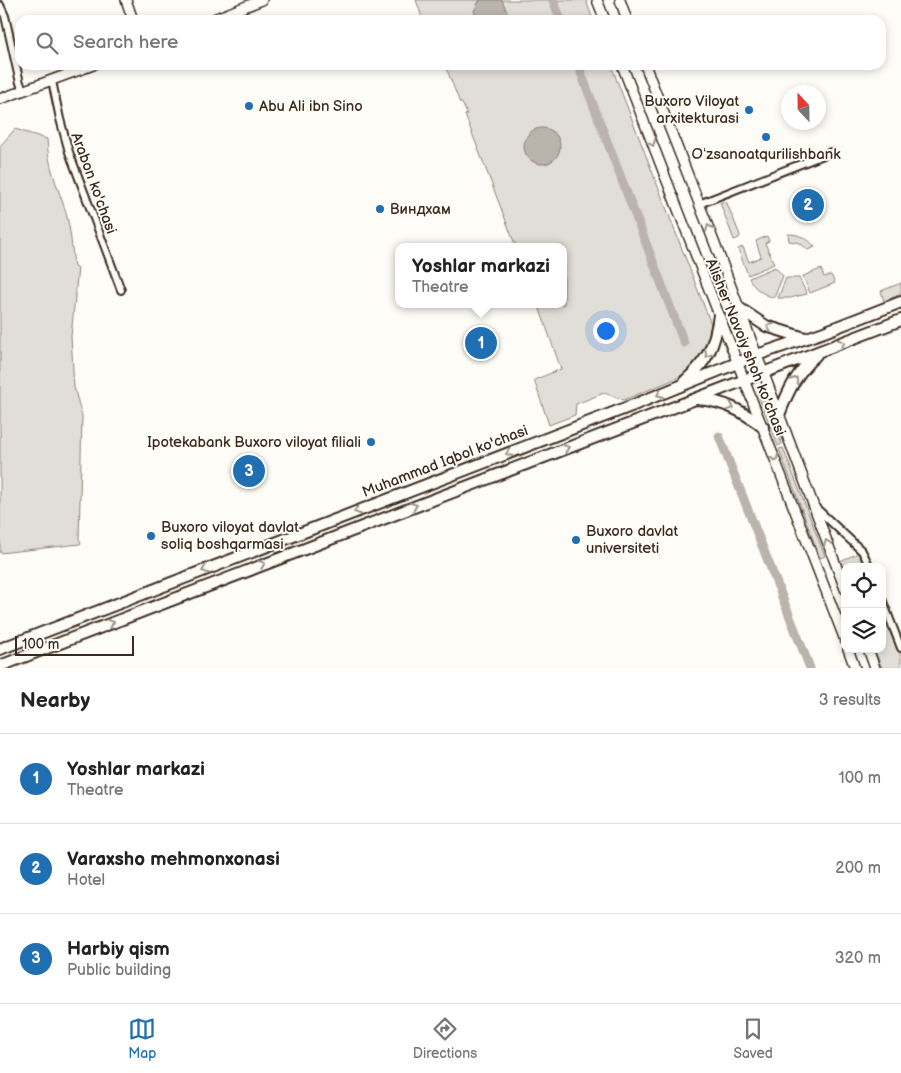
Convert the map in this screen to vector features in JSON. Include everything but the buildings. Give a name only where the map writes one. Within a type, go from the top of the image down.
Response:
[{"type":"main road","points":[[126,0],[131,15]]},
{"type":"main road","points":[[224,15],[262,0]]},
{"type":"main road","points":[[597,0],[603,15]]},
{"type":"main road","points":[[620,0],[625,15]]},
{"type":"main road","points":[[0,99],[80,70]]},
{"type":"main road","name":"Alisher Navoiy shoh ko'chasi","points":[[624,70],[841,630]]},
{"type":"main road","name":"Alisher Navoiy shoh ko'chasi","points":[[647,70],[841,578]]},
{"type":"main road","name":"Muhammad Iqbol ko'chasi","points":[[0,649],[631,406],[757,355],[901,302]]},
{"type":"main road","points":[[739,308],[766,326],[805,338]]},
{"type":"main road","points":[[681,385],[701,365],[707,356],[715,337],[719,315]]},
{"type":"main road","name":"Muhammad Iqbol ko'chasi","points":[[0,666],[901,320]]},
{"type":"main road","points":[[779,415],[788,391],[797,375],[821,351]]},
{"type":"main road","points":[[694,399],[725,404],[746,413],[763,427]]},
{"type":"main road","points":[[850,653],[856,668]]},
{"type":"main road","points":[[869,653],[875,668]]},
{"type":"street","points":[[0,5],[15,63]]},
{"type":"street","points":[[17,70],[24,91]]},
{"type":"street","name":"Arabon ko'chasi","points":[[52,81],[69,152],[122,290]]},
{"type":"street","points":[[699,204],[831,152]]},
{"type":"street","points":[[813,505],[862,551],[868,563]]},
{"type":"street","points":[[885,608],[901,648]]},
{"type":"shaded area","points":[[416,0],[586,0],[591,15],[421,15]]},
{"type":"shaded area","points":[[502,0],[508,14],[475,15],[474,11],[479,1]]},
{"type":"shaded area","points":[[447,70],[613,70],[711,324],[710,334],[704,350],[687,372],[675,379],[624,400],[604,393],[576,404],[575,415],[549,425],[534,380],[561,369],[539,308],[567,308],[567,243],[514,243],[465,115],[467,114],[462,103],[460,103]]},
{"type":"shaded area","points":[[542,128],[555,133],[560,146],[555,159],[542,164],[529,159],[524,146],[529,133]]},
{"type":"shaded area","points":[[15,129],[47,139],[51,168],[68,220],[74,267],[78,268],[71,336],[74,387],[82,416],[79,539],[81,542],[80,544],[0,553],[0,146]]},
{"type":"shaded area","points":[[726,201],[740,235],[739,238],[734,240],[720,203]]},
{"type":"shaded area","points":[[788,234],[803,237],[815,247],[808,250],[800,243],[789,241]]},
{"type":"shaded area","points":[[767,236],[769,241],[765,243],[774,264],[748,275],[738,249],[743,247],[749,262],[761,257],[756,241]]},
{"type":"shaded area","points":[[775,267],[783,276],[774,298],[759,291],[749,278]]},
{"type":"shaded area","points":[[821,269],[824,277],[831,275],[835,283],[810,293],[803,276]]},
{"type":"shaded area","points":[[786,278],[799,278],[807,294],[790,298],[778,298]]},
{"type":"shaded area","points":[[901,283],[901,294],[884,301],[881,291]]},
{"type":"shaded area","points":[[759,389],[782,444],[778,446],[757,392]]},
{"type":"shaded area","points":[[783,448],[825,556],[820,558],[779,449]]},
{"type":"shaded area","points":[[859,553],[865,563],[841,563],[840,561]]},
{"type":"shaded area","points":[[886,618],[901,657],[901,668],[882,668],[876,653],[886,653]]},
{"type":"waterway","points":[[553,0],[559,15]]},
{"type":"waterway","points":[[580,70],[684,343]]},
{"type":"waterway","points":[[719,436],[810,668]]},
{"type":"place","name":"Abu Ali ibn Sino","points":[[249,106]]},
{"type":"place","name":"Buxoro Viloyat arxitekturasi","points":[[749,110]]},
{"type":"place","name":"Oʻzsanoatqurilishbank","points":[[766,137]]},
{"type":"place","name":"Varaxsho mehmonxonasi","points":[[808,205]]},
{"type":"place","name":"Виндхам","points":[[380,209]]},
{"type":"place","name":"Yoshlar markazi","points":[[481,343]]},
{"type":"place","name":"Ipotekabank Buxoro viloyat filiali","points":[[371,442]]},
{"type":"place","name":"Harbiy qism","points":[[249,471]]},
{"type":"place","name":"Buxoro viloyat davlat soliq boshqarmasi","points":[[151,536]]},
{"type":"place","name":"Buxoro davlat universiteti","points":[[576,540]]}]
